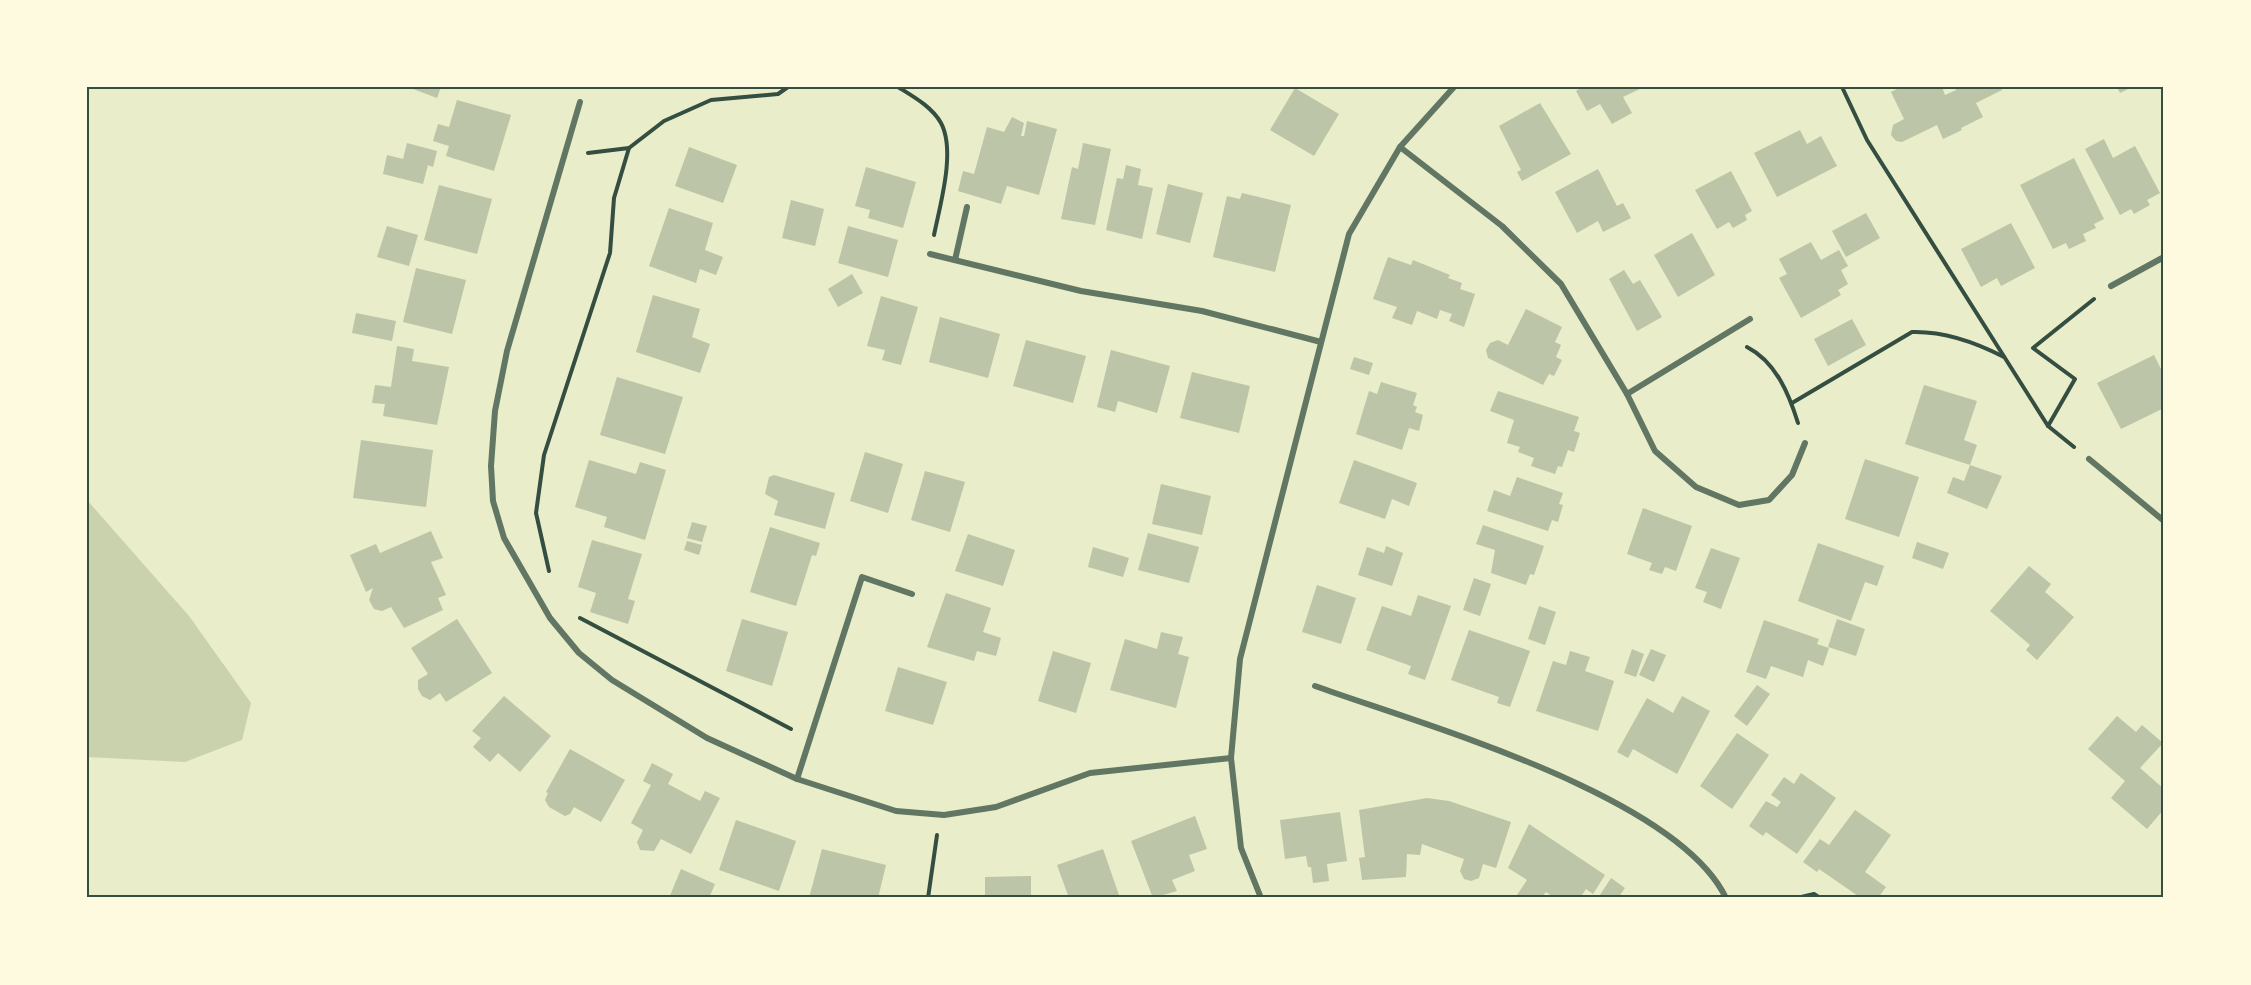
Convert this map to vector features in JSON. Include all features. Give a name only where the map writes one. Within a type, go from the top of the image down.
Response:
[{"type":"street","points":[[1261,898],[1241,848],[1231,758],[1240,659],[1349,234],[1400,147],[1454,87]]},
{"type":"street","points":[[580,102],[507,351],[495,411],[490,466],[493,501],[504,538],[550,618],[579,652],[612,680],[707,738],[797,780],[896,811],[944,815],[996,807],[1090,773],[1231,758]]},
{"type":"street","points":[[1400,147],[1502,226],[1561,284],[1627,394],[1655,451],[1696,487],[1739,506],[1769,500],[1791,475],[1805,443]]},
{"type":"street","points":[[955,261],[967,207]]},
{"type":"street","points":[[930,254],[1081,291],[1202,311],[1320,342]]},
{"type":"street","points":[[2111,286],[2164,257]]},
{"type":"street","points":[[1627,394],[1750,319]]},
{"type":"street","points":[[2089,459],[2164,521]]},
{"type":"street","points":[[797,780],[862,577],[912,594]]},
{"type":"street","points":[[1315,686],[1535,764],[1611,798],[1687,849],[1717,879],[1726,898]]},
{"type":"path","points":[[564,156],[629,148],[664,121],[711,100],[778,94],[788,87]]},
{"type":"path","points":[[898,87],[931,110],[942,124],[946,138],[947,155],[943,189],[930,254]]},
{"type":"path","points":[[1842,87],[1867,140],[2048,426],[2089,459]]},
{"type":"path","points":[[550,573],[536,513],[544,455],[610,253],[614,198],[629,148]]},
{"type":"path","points":[[2048,426],[2075,379],[2033,348],[2111,286]]},
{"type":"path","points":[[1792,404],[1912,332],[1930,332],[1979,344],[2004,358]]},
{"type":"path","points":[[1721,337],[1750,349],[1773,368],[1792,404],[1805,443]]},
{"type":"path","points":[[576,617],[589,621],[809,739]]},
{"type":"path","points":[[928,898],[935,841],[944,815]]},
{"type":"path","points":[[1797,898],[1814,894],[1820,898]]},
{"type":"green space","points":[[87,500],[189,616],[251,703],[242,740],[185,762],[87,757]]},
{"type":"building","points":[[413,87],[441,87],[437,98],[413,89]]},
{"type":"building","points":[[1582,87],[1644,87],[1623,97],[1632,113],[1612,124],[1600,104],[1587,111],[1576,91]]},
{"type":"building","points":[[1901,87],[1942,87],[1945,95],[1956,90],[1955,87],[2001,87],[2002,90],[1976,103],[1983,117],[1961,128],[1962,130],[1943,139],[1937,125],[1902,142],[1896,141],[1891,135],[1893,125],[1904,119],[1891,92]]},
{"type":"building","points":[[2117,87],[2132,87],[2120,93]]},
{"type":"building","points":[[1295,88],[1339,114],[1314,156],[1270,130]]},
{"type":"building","points":[[457,100],[511,115],[494,171],[446,156],[449,146],[433,141],[438,124],[449,127]]},
{"type":"building","points":[[1540,103],[1571,154],[1522,181],[1517,172],[1521,170],[1499,126]]},
{"type":"building","points":[[1012,117],[1024,123],[1021,136],[1024,136],[1027,121],[1057,129],[1039,195],[1007,186],[1001,204],[958,191],[963,171],[974,174],[987,127],[1004,132]]},
{"type":"building","points":[[1800,130],[1807,144],[1821,136],[1837,166],[1777,197],[1754,153]]},
{"type":"building","points":[[2104,139],[2113,158],[2135,146],[2160,193],[2147,200],[2150,205],[2134,214],[2131,209],[2120,215],[2085,149]]},
{"type":"building","points":[[407,143],[437,151],[433,167],[428,165],[423,184],[383,174],[387,155],[403,159]]},
{"type":"building","points":[[1083,143],[1111,149],[1095,225],[1061,219],[1072,167],[1078,169]]},
{"type":"building","points":[[689,147],[737,165],[723,203],[675,186]]},
{"type":"building","points":[[2074,158],[2104,219],[2094,224],[2096,228],[2083,234],[2086,241],[2069,249],[2066,243],[2053,249],[2020,185]]},
{"type":"building","points":[[1126,165],[1141,169],[1138,185],[1153,188],[1142,239],[1106,230],[1117,178],[1123,179]]},
{"type":"building","points":[[866,167],[916,182],[903,228],[868,218],[870,210],[855,206]]},
{"type":"building","points":[[1598,169],[1617,206],[1623,203],[1631,218],[1603,232],[1598,221],[1577,233],[1555,192]]},
{"type":"building","points":[[1731,171],[1752,211],[1745,215],[1747,220],[1733,228],[1729,222],[1717,229],[1695,190]]},
{"type":"building","points":[[1168,184],[1203,193],[1190,243],[1156,234]]},
{"type":"building","points":[[439,185],[492,199],[477,254],[424,240]]},
{"type":"building","points":[[1242,193],[1291,205],[1275,272],[1213,257],[1227,196],[1240,199]]},
{"type":"building","points":[[791,200],[824,209],[815,246],[782,238]]},
{"type":"building","points":[[669,208],[713,223],[705,250],[723,257],[716,275],[700,269],[696,283],[649,266]]},
{"type":"building","points":[[1866,213],[1880,238],[1846,257],[1832,231]]},
{"type":"building","points":[[2011,223],[2035,268],[2001,286],[1997,278],[1981,287],[1961,249]]},
{"type":"building","points":[[387,226],[418,235],[409,266],[377,257]]},
{"type":"building","points":[[848,226],[898,240],[888,277],[838,263]]},
{"type":"building","points":[[1692,233],[1715,275],[1678,297],[1654,255]]},
{"type":"building","points":[[1811,242],[1821,260],[1839,250],[1848,266],[1841,270],[1848,284],[1838,290],[1841,295],[1801,318],[1779,278],[1787,274],[1779,259]]},
{"type":"building","points":[[1388,257],[1411,265],[1413,260],[1450,275],[1448,278],[1462,283],[1460,289],[1475,294],[1464,327],[1449,321],[1452,314],[1440,310],[1437,319],[1417,311],[1412,325],[1392,318],[1397,307],[1373,299]]},
{"type":"building","points":[[416,268],[466,280],[452,334],[403,322]]},
{"type":"building","points":[[1624,270],[1633,284],[1640,280],[1662,317],[1637,331],[1609,279]]},
{"type":"building","points":[[852,274],[863,293],[838,307],[828,289]]},
{"type":"building","points":[[653,295],[700,309],[692,337],[710,344],[700,373],[636,352]]},
{"type":"building","points":[[881,296],[918,307],[901,365],[882,360],[885,350],[867,346]]},
{"type":"building","points":[[1526,309],[1562,327],[1555,342],[1561,345],[1556,357],[1562,360],[1554,376],[1549,374],[1543,385],[1488,358],[1486,350],[1490,343],[1498,340],[1508,345]]},
{"type":"building","points":[[356,313],[396,321],[392,341],[352,333]]},
{"type":"building","points":[[940,317],[1000,334],[988,378],[929,362]]},
{"type":"building","points":[[1852,319],[1866,345],[1828,366],[1814,339]]},
{"type":"building","points":[[1026,340],[1086,356],[1073,403],[1013,386]]},
{"type":"building","points":[[397,346],[414,349],[412,361],[449,367],[437,425],[383,416],[385,404],[372,403],[375,385],[391,387]]},
{"type":"building","points":[[1111,350],[1170,366],[1157,413],[1118,401],[1115,412],[1097,407]]},
{"type":"building","points":[[2154,355],[2164,375],[2164,408],[2121,429],[2097,383]]},
{"type":"building","points":[[1354,357],[1373,363],[1369,375],[1350,369]]},
{"type":"building","points":[[1192,372],[1250,386],[1239,433],[1180,418]]},
{"type":"building","points":[[617,377],[683,397],[665,454],[600,435]]},
{"type":"building","points":[[1381,382],[1417,393],[1413,405],[1417,407],[1415,412],[1423,415],[1419,431],[1409,428],[1402,450],[1356,434],[1369,391],[1377,394]]},
{"type":"building","points":[[1924,385],[1977,401],[1964,440],[1977,445],[1970,465],[1905,444]]},
{"type":"building","points":[[1498,391],[1579,417],[1574,431],[1580,433],[1574,452],[1568,450],[1562,467],[1558,466],[1555,474],[1531,466],[1534,458],[1518,452],[1520,447],[1507,443],[1514,420],[1490,411]]},
{"type":"building","points":[[361,440],[433,450],[426,507],[353,498]]},
{"type":"building","points":[[865,452],[903,464],[888,513],[850,501]]},
{"type":"building","points":[[1865,459],[1919,477],[1899,537],[1845,519]]},
{"type":"building","points":[[589,460],[636,474],[640,462],[666,470],[645,540],[604,527],[607,517],[575,507]]},
{"type":"building","points":[[1354,460],[1417,483],[1409,506],[1392,499],[1385,519],[1339,503]]},
{"type":"building","points":[[1970,465],[2002,476],[1987,509],[1947,493],[1953,477],[1964,481]]},
{"type":"building","points":[[925,471],[965,482],[950,532],[911,520]]},
{"type":"building","points":[[774,475],[835,493],[825,529],[774,515],[778,501],[765,494],[769,477]]},
{"type":"building","points":[[1517,477],[1563,493],[1559,504],[1563,505],[1558,522],[1552,520],[1548,531],[1487,511],[1494,490],[1510,496]]},
{"type":"building","points":[[1161,484],[1211,496],[1202,535],[1152,524]]},
{"type":"building","points":[[1643,508],[1692,526],[1676,571],[1665,567],[1662,574],[1649,570],[1652,563],[1627,554]]},
{"type":"building","points":[[692,522],[707,526],[702,542],[687,538]]},
{"type":"building","points":[[1483,525],[1544,546],[1534,575],[1530,574],[1526,585],[1491,573],[1495,550],[1476,544]]},
{"type":"building","points":[[770,527],[820,543],[816,556],[812,555],[796,606],[750,592]]},
{"type":"building","points":[[431,531],[443,558],[431,562],[446,595],[438,598],[443,610],[404,628],[391,607],[382,611],[374,609],[369,600],[373,588],[366,592],[350,555],[376,544],[380,553]]},
{"type":"building","points":[[1148,533],[1199,547],[1189,583],[1138,570]]},
{"type":"building","points":[[968,534],[1015,550],[1003,586],[955,571]]},
{"type":"building","points":[[592,540],[642,554],[628,599],[635,601],[628,624],[590,612],[596,593],[578,587]]},
{"type":"building","points":[[687,541],[702,545],[699,555],[684,550]]},
{"type":"building","points":[[1917,542],[1949,553],[1943,569],[1912,558]]},
{"type":"building","points":[[1818,543],[1884,566],[1877,586],[1865,582],[1851,621],[1798,601]]},
{"type":"building","points":[[1386,546],[1403,553],[1392,586],[1358,575],[1367,547],[1384,553]]},
{"type":"building","points":[[1093,547],[1129,558],[1123,577],[1088,567]]},
{"type":"building","points":[[1711,548],[1740,558],[1721,609],[1703,602],[1707,592],[1695,588]]},
{"type":"building","points":[[2029,566],[2051,584],[2045,592],[2074,617],[2037,660],[2026,650],[2030,645],[1990,611]]},
{"type":"building","points":[[1474,578],[1491,584],[1480,616],[1463,610]]},
{"type":"building","points":[[1317,585],[1356,598],[1341,644],[1302,632]]},
{"type":"building","points":[[946,593],[991,608],[983,632],[1001,638],[996,656],[977,651],[974,661],[927,647]]},
{"type":"building","points":[[1418,595],[1451,606],[1425,680],[1408,674],[1411,666],[1366,650],[1382,606],[1411,616]]},
{"type":"building","points":[[1539,606],[1556,612],[1545,645],[1528,639]]},
{"type":"building","points":[[457,619],[492,673],[446,702],[440,693],[430,700],[422,696],[418,689],[418,680],[428,674],[411,648]]},
{"type":"building","points":[[742,619],[788,632],[772,686],[726,671]]},
{"type":"building","points":[[1837,619],[1865,629],[1856,656],[1828,647]]},
{"type":"building","points":[[1764,620],[1819,639],[1817,644],[1829,648],[1823,666],[1808,660],[1803,677],[1771,666],[1766,679],[1746,672]]},
{"type":"building","points":[[1469,630],[1530,651],[1510,707],[1497,703],[1499,697],[1451,680]]},
{"type":"building","points":[[1161,632],[1183,637],[1178,654],[1189,657],[1176,708],[1110,690],[1125,639],[1157,649]]},
{"type":"building","points":[[1632,649],[1644,654],[1636,677],[1624,673]]},
{"type":"building","points":[[1651,649],[1666,655],[1654,682],[1639,675]]},
{"type":"building","points":[[1053,651],[1091,663],[1076,713],[1038,701]]},
{"type":"building","points":[[1570,651],[1590,657],[1585,671],[1614,681],[1598,731],[1536,711],[1553,661],[1566,665]]},
{"type":"building","points":[[898,667],[947,682],[933,725],[885,711]]},
{"type":"building","points":[[1757,685],[1770,694],[1747,726],[1734,716]]},
{"type":"building","points":[[504,696],[551,736],[520,772],[498,753],[490,762],[473,747],[481,738],[472,731]]},
{"type":"building","points":[[1682,696],[1710,711],[1677,774],[1633,749],[1628,758],[1617,752],[1647,698],[1673,713]]},
{"type":"building","points":[[2117,716],[2136,732],[2142,725],[2163,743],[2140,768],[2164,789],[2164,809],[2147,829],[2111,798],[2125,781],[2088,749]]},
{"type":"building","points":[[1737,733],[1769,755],[1732,809],[1700,786]]},
{"type":"building","points":[[570,749],[625,780],[601,822],[574,807],[570,814],[565,816],[549,807],[545,800],[548,793],[546,792]]},
{"type":"building","points":[[652,763],[673,774],[668,784],[700,801],[705,791],[720,798],[691,854],[661,839],[654,851],[640,850],[637,842],[643,830],[631,823],[651,785],[643,781]]},
{"type":"building","points":[[1801,773],[1836,798],[1797,854],[1766,832],[1763,836],[1749,826],[1766,801],[1777,807],[1781,802],[1771,795],[1784,777],[1794,784]]},
{"type":"building","points":[[1427,798],[1449,801],[1511,822],[1496,868],[1483,864],[1479,878],[1471,881],[1464,879],[1460,871],[1464,859],[1422,844],[1420,855],[1407,854],[1406,877],[1362,880],[1359,858],[1365,857],[1359,810]]},
{"type":"building","points":[[1855,810],[1891,835],[1865,872],[1886,887],[1878,898],[1861,898],[1819,869],[1817,872],[1803,862],[1820,839],[1829,845]]},
{"type":"building","points":[[1340,812],[1347,861],[1327,864],[1329,881],[1313,883],[1311,867],[1308,867],[1306,856],[1285,859],[1280,820]]},
{"type":"building","points":[[1195,816],[1207,849],[1189,855],[1195,871],[1172,880],[1177,891],[1153,898],[1131,841]]},
{"type":"building","points":[[736,820],[796,841],[779,891],[719,870]]},
{"type":"building","points":[[1529,824],[1605,875],[1593,894],[1586,889],[1580,898],[1555,898],[1546,892],[1541,898],[1515,898],[1527,880],[1508,868]]},
{"type":"building","points":[[822,849],[886,865],[878,898],[809,898]]},
{"type":"building","points":[[1103,849],[1120,898],[1069,898],[1057,865]]},
{"type":"building","points":[[681,869],[715,884],[709,898],[669,898]]},
{"type":"building","points":[[1031,876],[1031,898],[985,898],[985,877]]},
{"type":"building","points":[[1611,878],[1625,888],[1618,898],[1598,898]]}]
